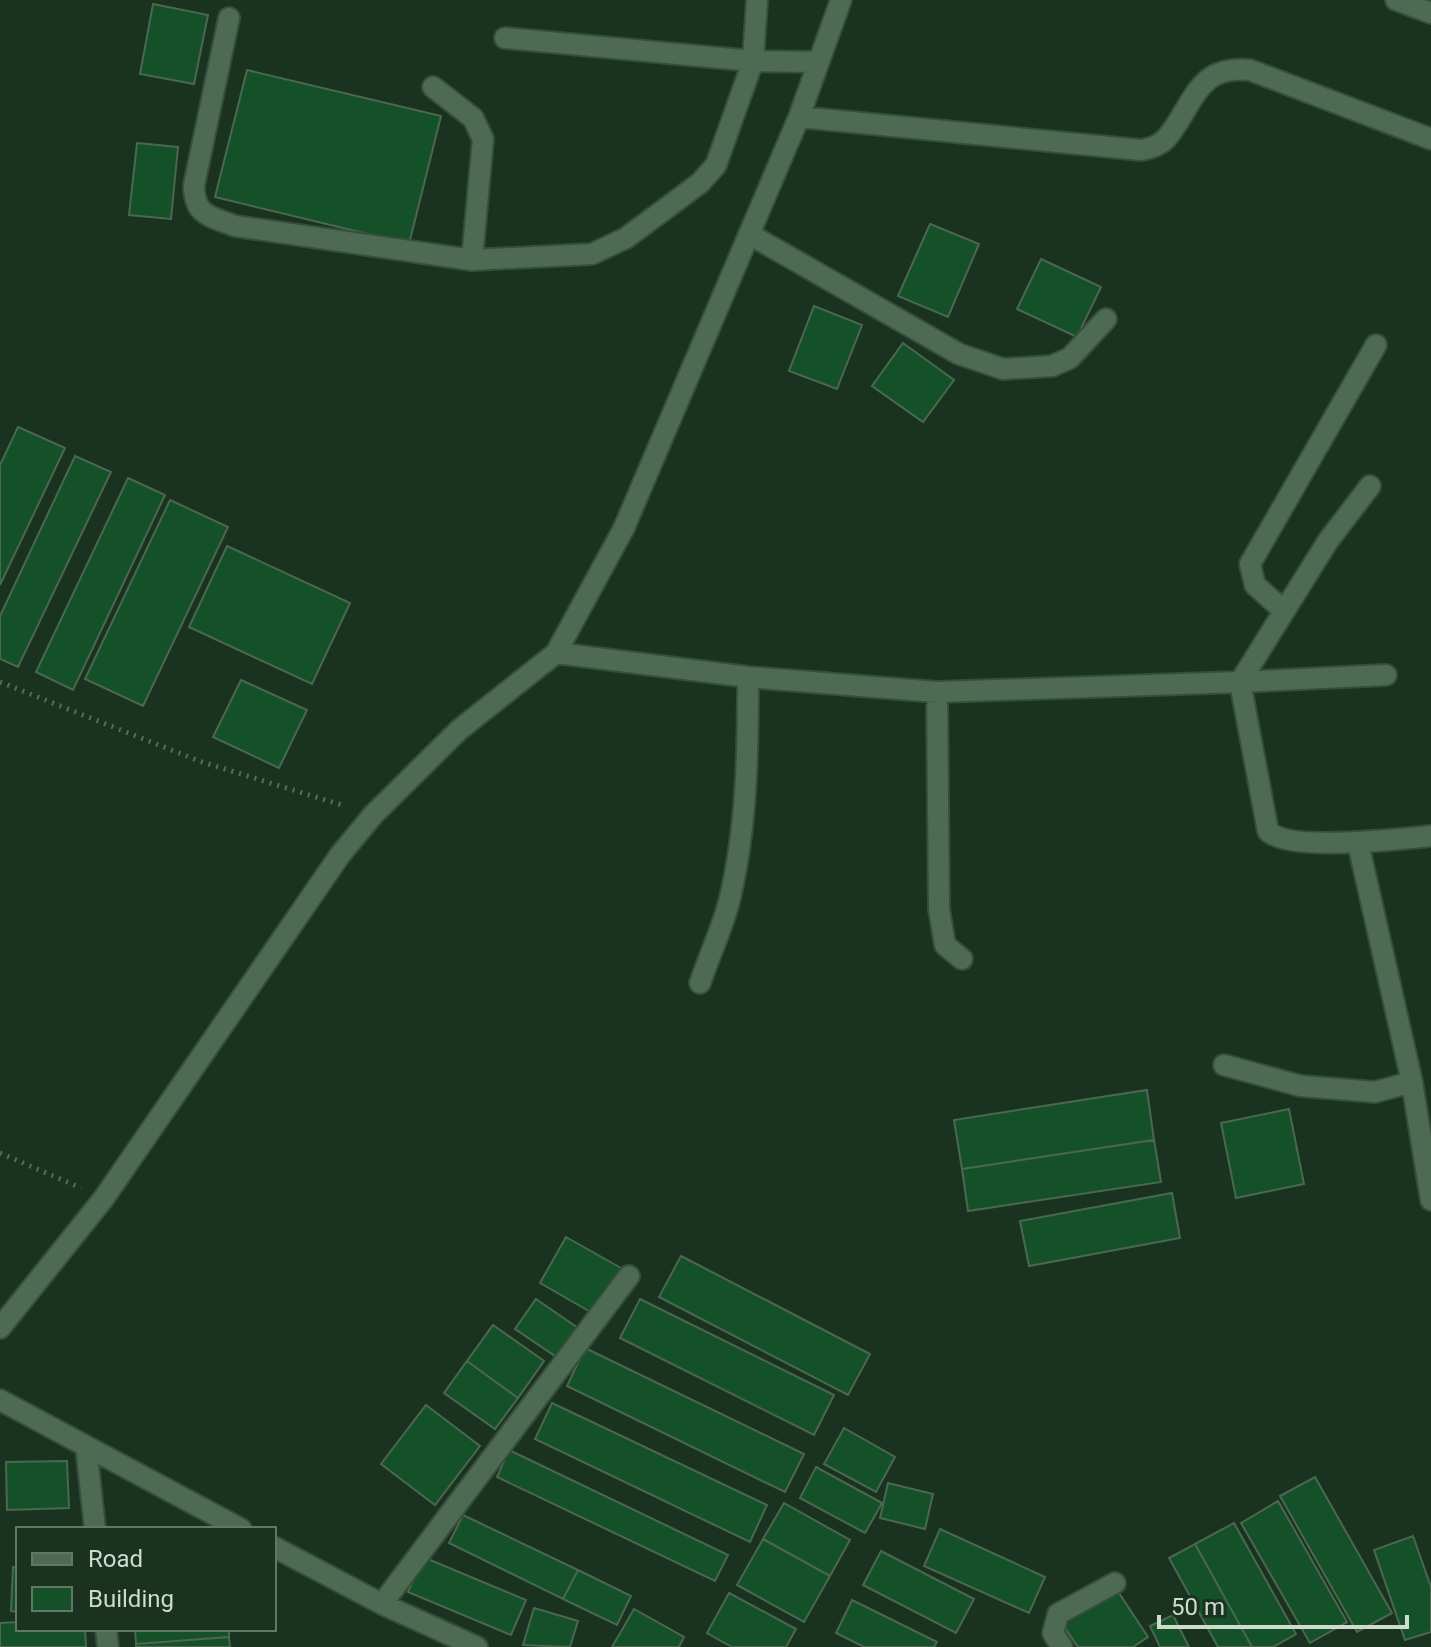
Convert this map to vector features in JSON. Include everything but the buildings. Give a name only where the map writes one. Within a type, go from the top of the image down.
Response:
[{"type":"street","points":[[229,18],[194,185],[194,198],[199,209],[206,215],[235,226],[472,260],[592,254],[626,238],[700,183],[716,165],[753,61],[757,0]]},
{"type":"street","points":[[0,1328],[104,1198],[340,855],[373,815],[459,730],[556,653],[624,528],[799,117],[841,0]]},
{"type":"street","points":[[1396,0],[1431,13]]},
{"type":"street","points":[[505,38],[753,61],[818,62]]},
{"type":"street","points":[[799,117],[1141,150],[1159,144],[1168,137],[1203,83],[1217,72],[1231,69],[1250,70],[1431,139]]},
{"type":"street","points":[[433,87],[473,118],[483,139],[472,260]]},
{"type":"street","points":[[749,234],[959,354],[1003,369],[1052,366],[1070,358],[1106,319]]},
{"type":"street","points":[[1284,611],[1255,585],[1250,564],[1376,345]]},
{"type":"street","points":[[1370,486],[1328,541],[1240,682],[1268,831],[1280,839],[1358,843],[1431,836]]},
{"type":"street","points":[[556,653],[748,677],[937,692],[1386,675]]},
{"type":"street","points":[[700,983],[728,904],[735,867],[747,781],[748,677]]},
{"type":"street","points":[[937,692],[939,909],[945,945],[962,959]]},
{"type":"street","points":[[1358,843],[1412,1082],[1431,1200]]},
{"type":"street","points":[[1224,1065],[1301,1086],[1375,1092],[1412,1082]]},
{"type":"street","points":[[382,1604],[629,1276]]},
{"type":"street","points":[[0,1400],[237,1527]]},
{"type":"street","points":[[86,1446],[95,1527]]},
{"type":"street","points":[[276,1548],[382,1604],[477,1647]]},
{"type":"street","points":[[1062,1647],[1053,1633],[1058,1614],[1115,1583]]},
{"type":"path","points":[[0,682],[199,761],[373,815]]},
{"type":"path","points":[[0,1153],[104,1198]]}]
